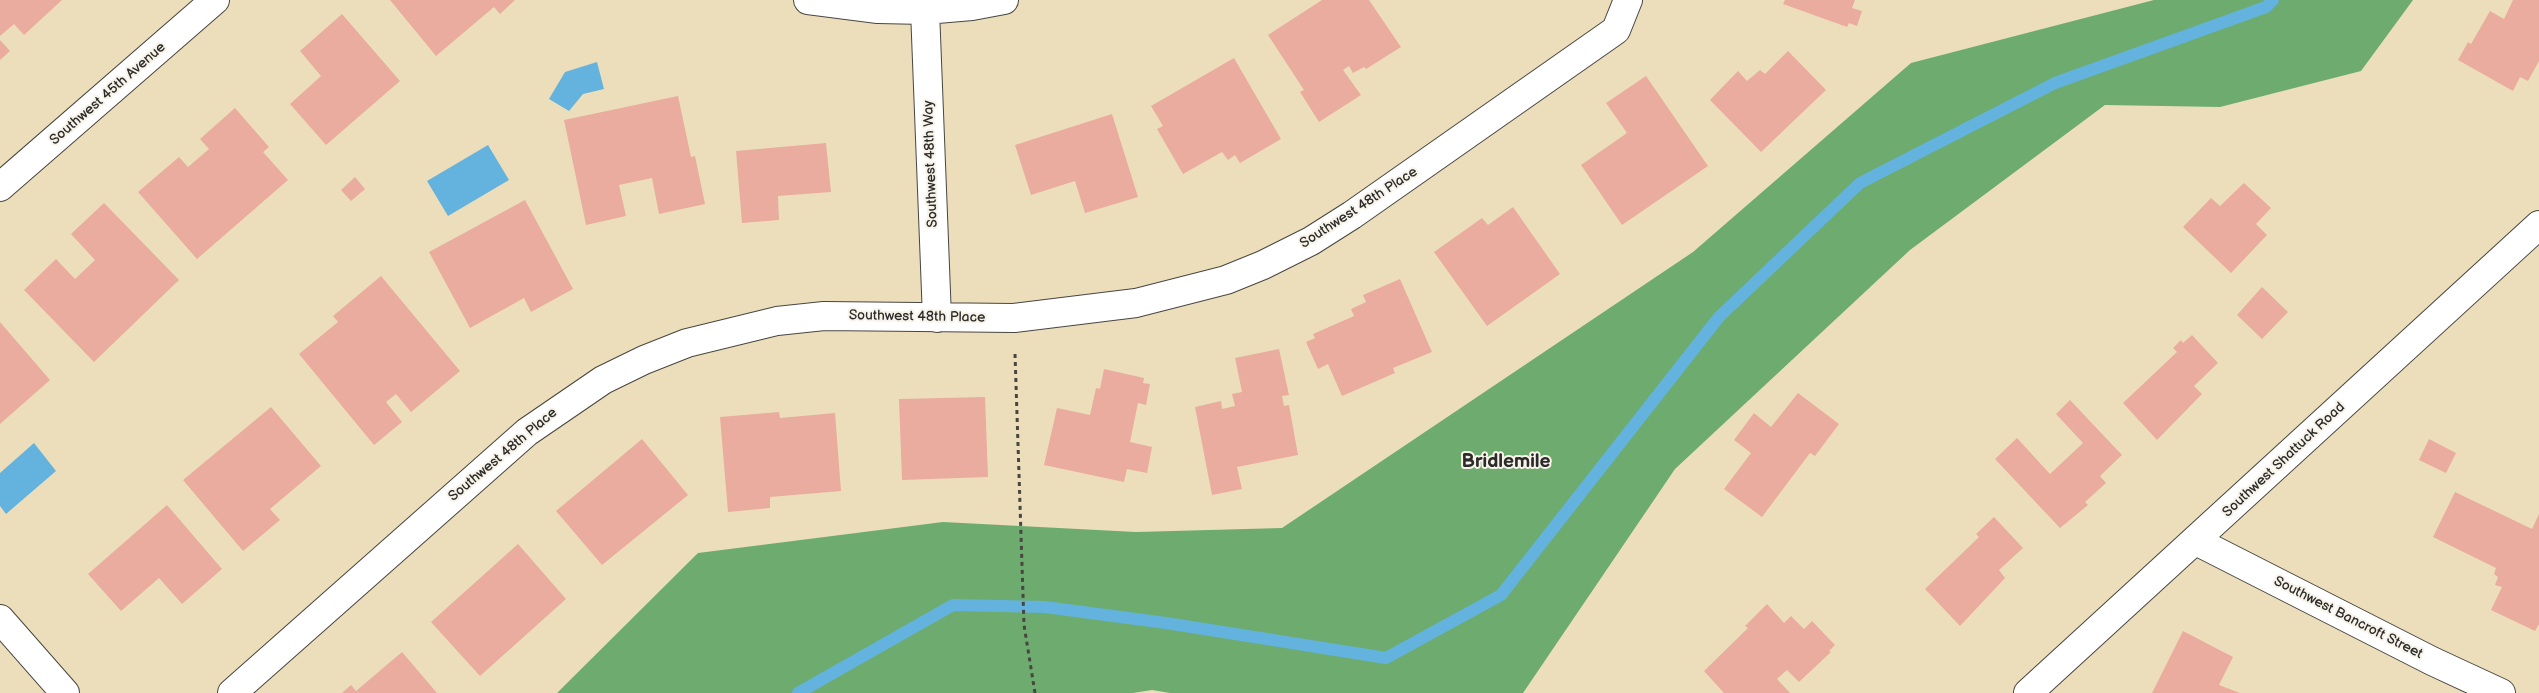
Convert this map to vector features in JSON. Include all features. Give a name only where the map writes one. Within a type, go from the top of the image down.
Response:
[{"type":"street","name":"Southwest 45th Avenue","points":[[0,187],[215,0]]},
{"type":"street","points":[[808,0],[878,8],[925,10],[972,6],[1004,0]]},
{"type":"street","name":"Southwest 48th Place","points":[[232,693],[527,432],[603,380],[644,360],[687,343],[777,320],[824,316],[1014,318],[1127,305],[1183,293],[1236,276],[1311,241],[1352,215],[1616,30],[1628,0]]},
{"type":"street","name":"Southwest 48th Way","points":[[925,10],[937,318]]},
{"type":"street","name":"Southwest Shattuck Road","points":[[2028,693],[2539,225]]},
{"type":"street","name":"Southwest Bancroft Street","points":[[2196,541],[2432,661],[2501,693]]},
{"type":"street","points":[[0,619],[65,693]]},
{"type":"path","points":[[1014,318],[1024,626],[1035,693]]},
{"type":"green space","points":[[2154,0],[2413,0],[2361,71],[2220,107],[2105,105],[1910,250],[1675,469],[1523,693],[1170,693],[1152,690],[1133,693],[557,693],[698,553],[943,522],[1136,532],[1282,528],[1693,252],[1911,63]]},
{"type":"water","points":[[597,62],[604,89],[583,94],[569,111],[549,99],[565,72]]},
{"type":"water","points":[[488,145],[509,180],[448,216],[427,181]]},
{"type":"water","points":[[34,443],[56,471],[6,514],[0,506],[0,473]]},
{"type":"building","points":[[0,0],[62,0],[24,35],[14,24],[0,36]]},
{"type":"building","points":[[390,0],[515,0],[500,14],[494,7],[436,56]]},
{"type":"building","points":[[1322,0],[1369,0],[1401,47],[1366,69],[1364,67],[1353,73],[1349,66],[1343,70],[1361,95],[1319,122],[1300,92],[1304,90],[1268,35]]},
{"type":"building","points":[[1785,0],[1855,0],[1852,8],[1862,11],[1857,26],[1849,23],[1847,27],[1783,4]]},
{"type":"building","points":[[2513,0],[2539,0],[2539,61],[2528,81],[2520,77],[2513,91],[2458,60],[2468,42],[2471,44],[2490,11],[2504,19]]},
{"type":"building","points":[[342,14],[400,81],[326,145],[290,104],[321,76],[300,51]]},
{"type":"building","points":[[0,40],[10,51],[0,60]]},
{"type":"building","points":[[1788,51],[1826,90],[1761,152],[1710,100],[1738,71],[1747,81],[1760,70],[1765,74]]},
{"type":"building","points":[[1234,58],[1281,139],[1240,163],[1235,155],[1228,160],[1222,152],[1183,174],[1157,129],[1163,126],[1151,106]]},
{"type":"building","points":[[1646,76],[1708,166],[1622,225],[1581,165],[1627,133],[1606,103]]},
{"type":"building","points":[[678,96],[691,157],[695,156],[705,204],[659,214],[652,178],[619,185],[626,216],[586,225],[564,120]]},
{"type":"building","points":[[235,108],[269,147],[263,152],[288,180],[197,259],[138,192],[179,157],[188,167],[209,149],[200,139]]},
{"type":"building","points":[[1112,114],[1138,197],[1085,213],[1075,181],[1031,195],[1015,145]]},
{"type":"building","points":[[826,143],[831,192],[778,196],[779,220],[742,223],[736,151]]},
{"type":"building","points":[[355,177],[365,189],[351,201],[341,190]]},
{"type":"building","points":[[2244,183],[2271,208],[2256,224],[2267,235],[2231,273],[2183,227],[2211,198],[2220,206]]},
{"type":"building","points":[[525,200],[573,289],[531,312],[524,298],[470,328],[429,252]]},
{"type":"building","points":[[104,203],[179,280],[94,362],[24,290],[56,259],[75,279],[95,260],[71,234]]},
{"type":"building","points":[[1513,207],[1560,274],[1487,326],[1434,252],[1482,218],[1488,225]]},
{"type":"building","points":[[381,276],[460,371],[411,412],[396,394],[386,402],[402,422],[374,445],[299,354],[338,322],[333,316]]},
{"type":"building","points":[[1400,279],[1432,352],[1393,368],[1395,373],[1342,396],[1328,364],[1318,369],[1306,342],[1315,338],[1313,334],[1354,316],[1351,309],[1366,302],[1363,295]]},
{"type":"building","points":[[2262,287],[2288,312],[2262,339],[2237,315]]},
{"type":"building","points":[[0,322],[50,380],[0,424]]},
{"type":"building","points":[[2192,335],[2218,363],[2194,386],[2202,394],[2157,440],[2123,403],[2177,352],[2173,348],[2181,340],[2183,343]]},
{"type":"building","points":[[1279,349],[1289,395],[1282,396],[1284,406],[1289,405],[1298,455],[1237,467],[1242,489],[1212,495],[1195,407],[1221,401],[1222,409],[1235,406],[1232,394],[1242,392],[1235,358]]},
{"type":"building","points":[[1104,369],[1144,378],[1143,383],[1150,384],[1146,405],[1138,403],[1130,442],[1152,447],[1147,473],[1127,469],[1124,482],[1044,465],[1057,408],[1090,415],[1096,388],[1100,389]]},
{"type":"building","points":[[1798,393],[1839,424],[1815,456],[1810,453],[1762,517],[1724,489],[1751,453],[1734,440],[1754,413],[1771,427]]},
{"type":"building","points":[[985,397],[988,477],[902,480],[899,399]]},
{"type":"building","points":[[2070,400],[2122,455],[2100,476],[2106,483],[2085,502],[2088,505],[2060,528],[1995,459],[2017,438],[2050,474],[2083,443],[2056,414]]},
{"type":"building","points":[[271,407],[321,466],[270,509],[280,520],[243,551],[183,480]]},
{"type":"building","points":[[779,412],[780,418],[835,413],[841,491],[770,497],[770,508],[728,512],[720,417]]},
{"type":"building","points":[[642,439],[688,495],[602,565],[556,511]]},
{"type":"building","points":[[2429,439],[2456,453],[2446,473],[2419,460]]},
{"type":"building","points":[[2455,492],[2532,529],[2539,514],[2539,624],[2535,631],[2491,610],[2502,587],[2495,585],[2498,577],[2494,574],[2496,568],[2433,537]]},
{"type":"building","points":[[167,505],[222,569],[182,604],[159,578],[121,611],[88,574]]},
{"type":"building","points":[[1994,517],[2023,548],[1999,570],[2005,578],[1960,626],[1925,589],[1979,537],[1976,534]]},
{"type":"building","points":[[518,544],[566,599],[480,676],[431,622]]},
{"type":"building","points":[[1767,604],[1784,623],[1791,616],[1804,629],[1812,621],[1835,645],[1829,651],[1831,652],[1799,682],[1787,670],[1777,679],[1790,693],[1724,693],[1704,671],[1748,628],[1745,626]]},
{"type":"building","points":[[2183,631],[2233,657],[2219,685],[2240,693],[2152,693]]},
{"type":"building","points":[[402,652],[437,693],[342,693],[351,685],[356,691]]},
{"type":"waterway","points":[[798,693],[953,605],[1045,607],[1166,623],[1386,658],[1501,595],[1719,317],[1860,183],[2055,83],[2266,7],[2273,0]]},
{"type":"district","name":"Bridlemile","points":[[1506,462]]}]
